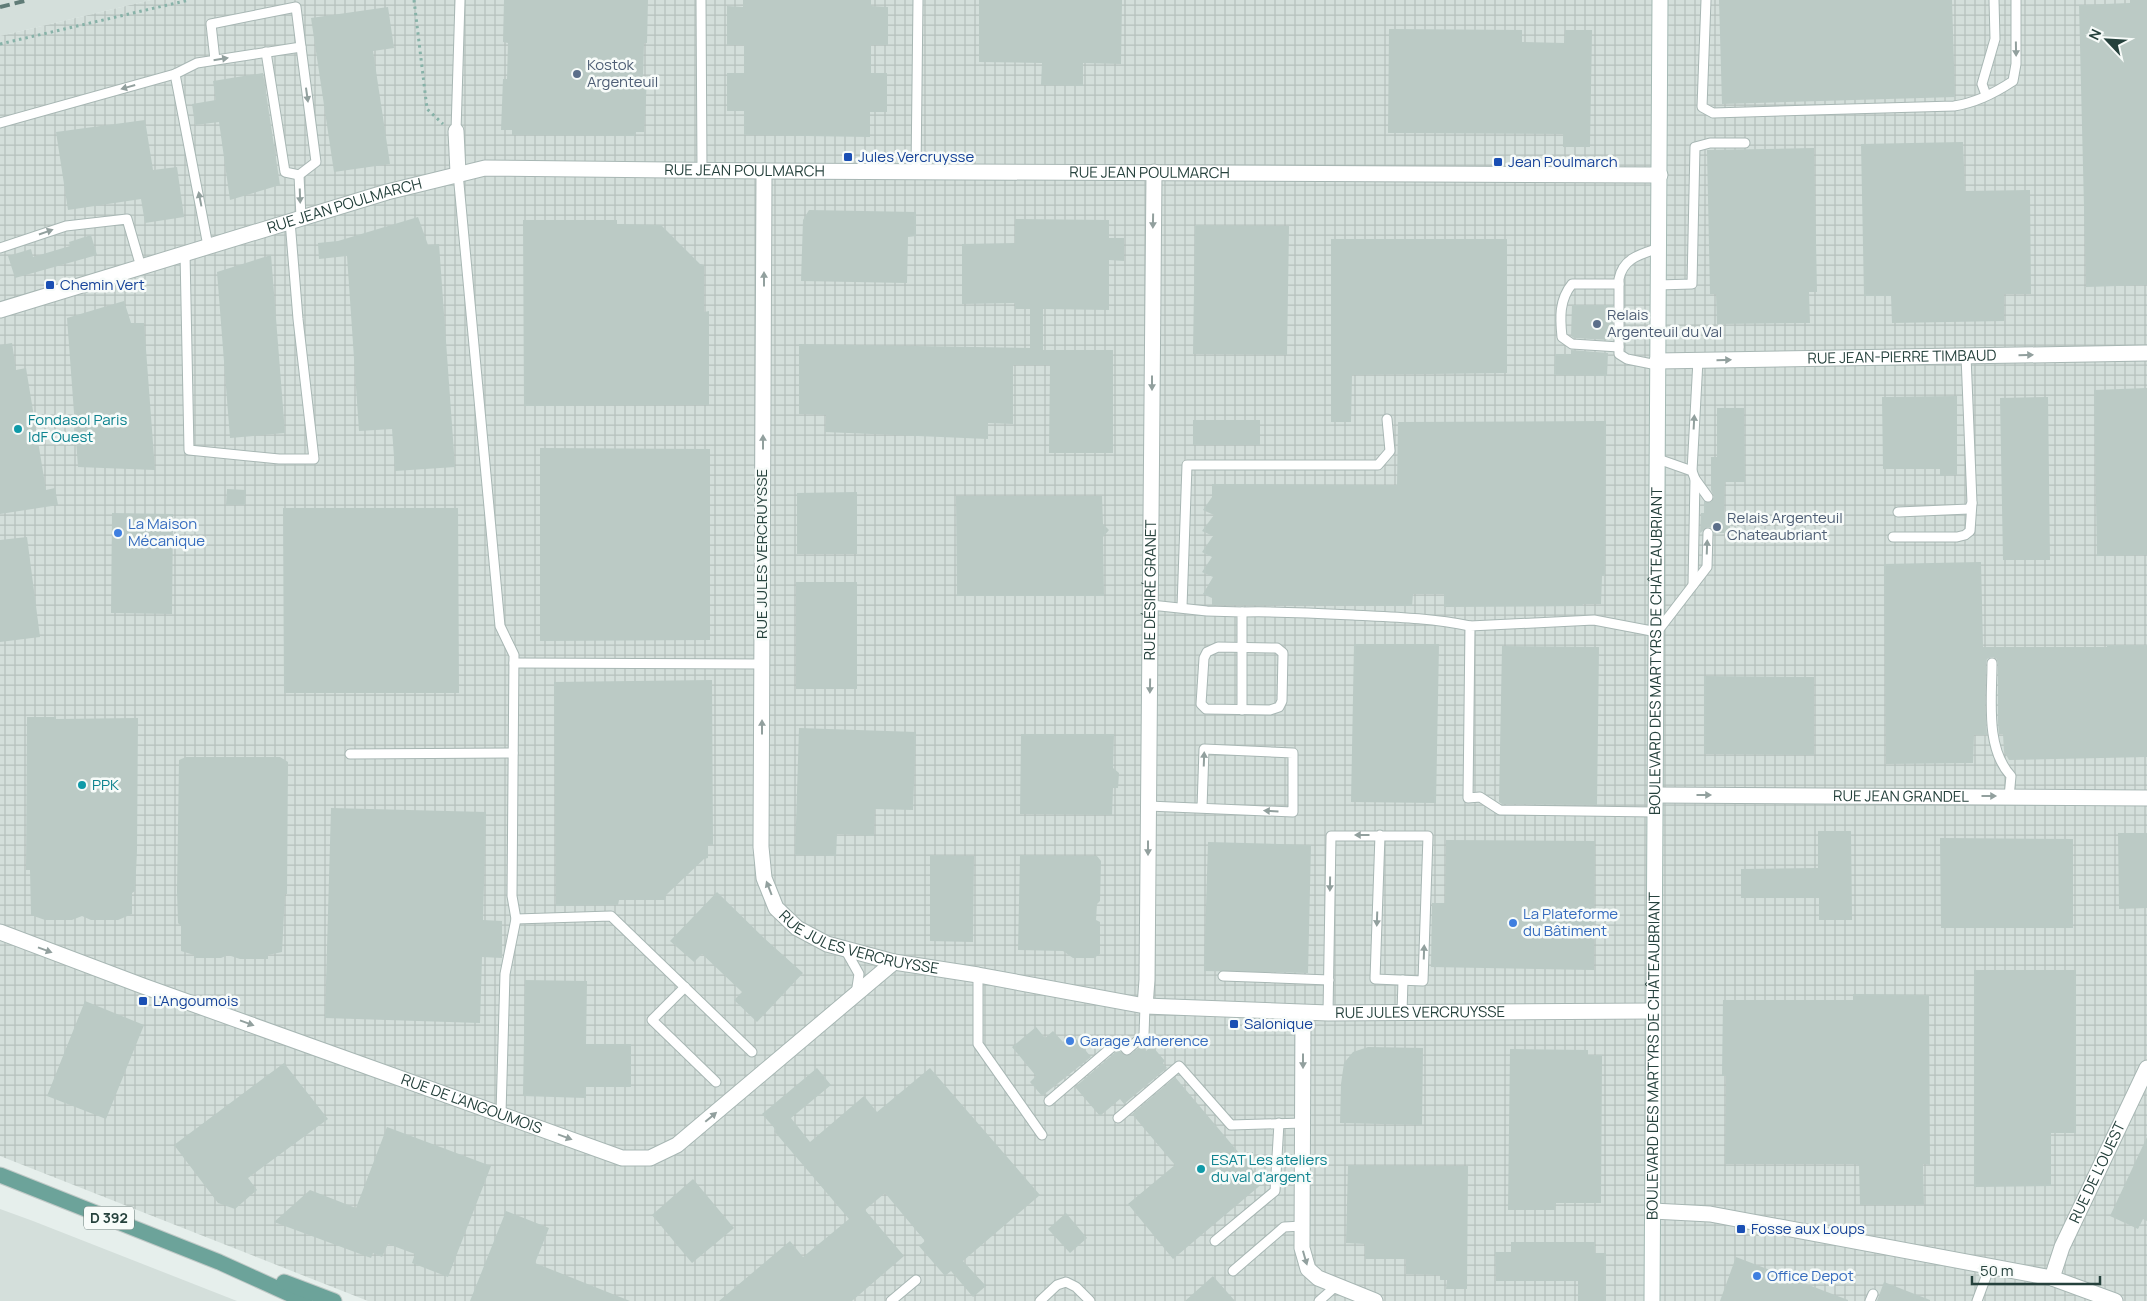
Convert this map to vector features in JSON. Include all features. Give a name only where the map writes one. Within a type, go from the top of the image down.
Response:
[{"type":"main road","name":"D 392","points":[[0,1175],[219,1262],[305,1301]]},
{"type":"main road","name":"D 392","points":[[219,1262],[223,1261],[334,1301]]},
{"type":"street","name":"BOULEVARD DES MARTYRS DE CHÂTEAUBRIANT","points":[[1652,1301],[1660,0]]},
{"type":"street","points":[[456,131],[458,173]]},
{"type":"street","name":"RUE JEAN POULMARCH","points":[[0,310],[295,220],[458,173],[485,168],[1660,175]]},
{"type":"street","name":"RUE JULES VERCRUYSSE","points":[[764,171],[761,847],[764,878],[776,908],[797,928],[827,944],[894,962],[978,975],[1145,1006],[1303,1013],[1653,1012]]},
{"type":"street","name":"RUE DÉSIRÉ GRANET","points":[[1145,1006],[1148,980],[1154,172]]},
{"type":"street","name":"RUE JEAN-PIERRE TIMBAUD","points":[[1657,363],[1698,360],[2147,353]]},
{"type":"street","name":"RUE JEAN GRANDEL","points":[[1656,795],[2147,798]]},
{"type":"street","name":"RUE DE L'ANGOUMOIS","points":[[0,932],[143,986],[622,1158],[650,1158],[677,1145],[894,962]]},
{"type":"street","points":[[1303,1013],[1302,1248],[1308,1269],[1318,1278],[1375,1301]]},
{"type":"street","name":"RUE DE L'OUEST","points":[[2052,1278],[2062,1247],[2147,1068]]},
{"type":"street","points":[[1653,1211],[1710,1214],[2052,1278],[2116,1301]]},
{"type":"lane","points":[[456,131],[460,0]]},
{"type":"lane","points":[[701,0],[702,170]]},
{"type":"lane","points":[[916,171],[918,0]]},
{"type":"lane","points":[[1706,0],[1702,107],[1713,113],[1954,106],[1968,104],[1999,90],[2013,81],[2016,64],[2016,0]]},
{"type":"lane","points":[[1986,95],[1982,84],[1995,39],[1994,0]]},
{"type":"lane","points":[[185,253],[189,450],[279,459],[314,459],[298,319],[295,220],[299,175],[316,162],[296,8],[211,24],[215,60]]},
{"type":"lane","points":[[0,123],[175,74],[197,63],[301,47]]},
{"type":"lane","points":[[266,52],[285,172],[299,175]]},
{"type":"lane","points":[[175,74],[208,246]]},
{"type":"lane","points":[[1658,285],[1692,284],[1695,146],[1710,143],[1745,143]]},
{"type":"lane","points":[[458,173],[500,626],[514,656],[512,896],[516,919],[505,974],[501,1113]]},
{"type":"lane","points":[[0,248],[66,226],[127,219],[141,267]]},
{"type":"lane","points":[[1657,363],[1622,358],[1619,354],[1619,284],[1621,271],[1632,257],[1659,248]]},
{"type":"lane","points":[[1619,284],[1572,284],[1565,293],[1561,307],[1560,325],[1562,337],[1572,344],[1619,347]]},
{"type":"lane","points":[[1893,537],[1965,535],[1970,531],[1972,503],[1966,356]]},
{"type":"lane","points":[[1692,585],[1693,475],[1698,360]]},
{"type":"lane","points":[[1182,607],[1187,465],[1378,465],[1390,452],[1387,419]]},
{"type":"lane","points":[[1658,459],[1693,475],[1708,497]]},
{"type":"lane","points":[[1898,512],[1969,509],[1972,503]]},
{"type":"lane","points":[[1151,605],[1207,611],[1273,611],[1412,618],[1440,620],[1470,626],[1594,620],[1657,632],[1707,566],[1708,533]]},
{"type":"lane","points":[[1242,612],[1242,710]]},
{"type":"lane","points":[[1470,626],[1468,798],[1480,797],[1500,810],[1655,812]]},
{"type":"lane","points":[[1218,647],[1276,648],[1283,653],[1282,701],[1279,707],[1270,710],[1242,710],[1206,709],[1201,704],[1204,658],[1207,652],[1218,647]]},
{"type":"lane","points":[[514,663],[762,664]]},
{"type":"lane","points":[[1992,663],[1993,739],[1997,756],[2011,776],[2010,797]]},
{"type":"lane","points":[[1148,806],[1293,812],[1293,753],[1204,749],[1202,808]]},
{"type":"lane","points":[[350,754],[513,753]]},
{"type":"lane","points":[[1328,1013],[1330,836],[1380,835],[1428,836],[1423,981],[1375,979],[1380,835]]},
{"type":"lane","points":[[516,919],[612,916],[752,1052]]},
{"type":"lane","points":[[845,949],[859,974],[856,994]]},
{"type":"lane","points":[[978,975],[978,1044],[1042,1135]]},
{"type":"lane","points":[[1223,976],[1329,980]]},
{"type":"lane","points":[[1402,1013],[1403,980]]},
{"type":"lane","points":[[685,987],[652,1020],[716,1082]]},
{"type":"lane","points":[[1049,1101],[1119,1040],[1127,1050],[1144,1035],[1145,1006]]},
{"type":"lane","points":[[1118,1118],[1179,1066],[1230,1125],[1303,1123]]},
{"type":"lane","points":[[1215,1241],[1275,1191],[1279,1124]]},
{"type":"lane","points":[[1233,1271],[1284,1227],[1302,1226]]},
{"type":"lane","points":[[1977,1301],[1990,1266]]},
{"type":"lane","points":[[891,1301],[916,1280]]},
{"type":"lane","points":[[1040,1301],[1057,1285],[1066,1282],[1076,1287],[1090,1301]]},
{"type":"lane","points":[[1319,1301],[1336,1286]]},
{"type":"path","points":[[0,44],[189,0]]},
{"type":"path","points":[[414,0],[427,109],[443,124],[456,131]]},
{"type":"shaded area","points":[[0,0],[151,0],[0,36]]},
{"type":"shaded area","points":[[151,0],[2147,0],[2147,1301],[368,1301],[0,1156],[0,36]]},
{"type":"shaded area","points":[[0,1209],[33,1221],[237,1301],[0,1301]]},
{"type":"building","points":[[504,0],[648,0],[647,43],[644,43],[643,80],[647,79],[644,132],[636,132],[635,136],[512,135],[512,130],[501,130],[503,79],[507,79],[508,43],[503,42]]},
{"type":"building","points":[[743,0],[871,0],[871,6],[888,7],[888,45],[871,45],[871,73],[887,73],[887,112],[870,112],[870,137],[744,135],[744,111],[727,111],[727,73],[744,73],[744,45],[727,45],[727,6],[743,7]]},
{"type":"building","points":[[979,0],[1122,0],[1121,64],[1083,63],[1083,86],[1041,85],[1042,63],[979,62]]},
{"type":"building","points":[[1719,0],[1952,0],[1955,97],[1722,104]]},
{"type":"building","points":[[2130,0],[2147,0],[2147,285],[2086,287],[2079,5],[2130,3]]},
{"type":"building","points":[[388,7],[394,48],[373,51],[390,164],[334,172],[311,18]]},
{"type":"building","points":[[1389,29],[1522,30],[1522,42],[1564,43],[1565,30],[1592,30],[1590,147],[1563,147],[1563,134],[1388,133]]},
{"type":"building","points":[[263,73],[280,185],[230,200],[219,122],[195,125],[192,104],[216,100],[213,81]]},
{"type":"building","points":[[145,120],[153,170],[177,167],[184,217],[145,223],[141,199],[68,210],[56,132]]},
{"type":"building","points":[[1963,142],[1965,191],[2030,190],[2031,294],[2004,294],[2004,321],[1892,323],[1891,296],[1864,296],[1861,144]]},
{"type":"building","points":[[1814,148],[1817,292],[1809,292],[1810,323],[1717,324],[1716,294],[1710,294],[1707,150]]},
{"type":"building","points":[[809,210],[916,212],[916,236],[908,237],[907,283],[801,281],[803,220]]},
{"type":"building","points":[[418,217],[428,245],[439,244],[455,467],[395,471],[392,429],[359,431],[347,256],[319,259],[318,243],[338,241]]},
{"type":"building","points":[[1015,219],[1109,220],[1109,238],[1124,238],[1124,261],[1109,260],[1109,310],[1043,309],[1043,350],[1113,350],[1113,453],[1049,453],[1050,365],[1013,365],[1013,424],[988,423],[988,439],[825,432],[826,415],[799,414],[799,344],[1030,348],[1030,309],[1015,309],[1015,303],[962,304],[962,244],[1015,243]]},
{"type":"building","points":[[523,220],[617,220],[617,224],[661,225],[700,264],[704,265],[704,312],[709,311],[709,405],[524,406]]},
{"type":"building","points":[[1195,225],[1289,226],[1287,355],[1193,354]]},
{"type":"building","points":[[91,235],[97,255],[15,278],[8,256],[31,249],[33,257],[70,246],[69,242]]},
{"type":"building","points":[[1331,239],[1507,239],[1507,373],[1352,375],[1351,422],[1331,422]]},
{"type":"building","points":[[271,255],[285,433],[230,438],[217,272]]},
{"type":"building","points":[[124,301],[131,323],[144,323],[155,470],[78,467],[67,318]]},
{"type":"building","points":[[1572,305],[1613,305],[1613,331],[1608,331],[1608,340],[1574,338],[1571,336]]},
{"type":"building","name":"Fondasol Paris IdF Ouest","points":[[12,343],[16,370],[26,368],[46,490],[55,488],[58,505],[0,514],[0,345]]},
{"type":"building","points":[[1571,350],[1608,353],[1607,376],[1554,375],[1555,354],[1571,354]]},
{"type":"building","points":[[2147,388],[2147,555],[2097,556],[2094,390]]},
{"type":"building","points":[[1957,396],[1957,475],[1940,476],[1940,469],[1883,469],[1882,397]]},
{"type":"building","points":[[2048,397],[2050,560],[2003,560],[2000,398]]},
{"type":"building","points":[[1717,408],[1744,408],[1745,482],[1725,482],[1724,514],[1730,514],[1730,533],[1714,533],[1712,528],[1708,527],[1700,533],[1701,513],[1704,513],[1704,502],[1711,502],[1714,497],[1711,490],[1711,457],[1717,457]]},
{"type":"building","points":[[1193,420],[1260,420],[1260,445],[1193,445]]},
{"type":"building","points":[[1606,421],[1605,576],[1602,576],[1601,604],[1583,604],[1582,606],[1444,607],[1444,594],[1413,594],[1412,606],[1212,605],[1212,598],[1203,594],[1213,577],[1202,572],[1212,557],[1202,552],[1213,536],[1202,531],[1214,515],[1203,510],[1212,497],[1212,484],[1397,485],[1398,422]]},
{"type":"building","points":[[540,448],[710,449],[710,640],[540,641]]},
{"type":"building","points":[[227,489],[246,490],[245,505],[226,505]]},
{"type":"building","points":[[857,492],[857,554],[797,554],[797,493]]},
{"type":"building","points":[[956,496],[1102,496],[1103,524],[1109,530],[1103,537],[1104,596],[957,596]]},
{"type":"building","points":[[283,508],[458,508],[459,693],[284,693]]},
{"type":"building","points":[[112,513],[173,514],[172,614],[111,613]]},
{"type":"building","points":[[27,537],[40,637],[0,642],[0,540]]},
{"type":"building","points":[[1981,562],[1983,647],[2107,647],[2107,645],[2147,645],[2147,757],[2009,760],[2004,751],[2003,734],[1999,734],[1998,663],[1996,658],[1992,657],[1987,659],[1986,663],[1985,707],[1987,735],[1974,735],[1973,763],[1886,764],[1884,564]]},
{"type":"building","points":[[796,582],[857,582],[857,689],[796,689]]},
{"type":"building","points":[[1354,644],[1439,644],[1436,803],[1351,802]]},
{"type":"building","points":[[1502,646],[1599,647],[1597,805],[1502,804],[1499,802]]},
{"type":"building","points":[[1704,676],[1814,677],[1814,755],[1704,754]]},
{"type":"building","points":[[712,680],[713,845],[708,845],[708,858],[704,859],[666,895],[665,900],[619,900],[618,905],[556,906],[554,682]]},
{"type":"building","name":"PPK","points":[[27,717],[56,717],[56,719],[138,718],[137,851],[135,891],[132,893],[132,914],[118,920],[91,920],[82,916],[72,920],[45,920],[31,915],[30,870],[26,870]]},
{"type":"building","points":[[799,728],[916,732],[913,810],[875,809],[874,836],[837,834],[836,856],[795,855]]},
{"type":"building","points":[[1021,734],[1114,734],[1113,768],[1119,773],[1118,788],[1113,788],[1112,815],[1020,814]]},
{"type":"building","points":[[186,757],[280,757],[288,762],[287,894],[285,894],[282,952],[268,955],[268,959],[240,959],[228,955],[221,958],[194,958],[194,955],[181,951],[181,926],[178,923],[177,891],[179,760]]},
{"type":"building","points":[[331,808],[486,812],[483,920],[502,921],[502,958],[482,957],[480,1023],[325,1018]]},
{"type":"building","points":[[1818,831],[1851,831],[1852,920],[1819,920],[1819,898],[1741,898],[1741,869],[1818,868]]},
{"type":"building","points":[[2118,833],[2147,833],[2147,908],[2119,909]]},
{"type":"building","points":[[1940,838],[2073,839],[2073,928],[1941,928]]},
{"type":"building","name":"La Plateforme du Bâtiment","points":[[1446,840],[1595,841],[1594,970],[1431,967],[1432,903],[1445,903]]},
{"type":"building","points":[[1208,842],[1311,845],[1308,973],[1204,971]]},
{"type":"building","points":[[930,855],[974,856],[973,942],[930,941]]},
{"type":"building","points":[[1020,855],[1097,856],[1101,861],[1100,901],[1097,904],[1096,920],[1100,922],[1100,954],[1094,958],[1073,958],[1063,951],[1018,950]]},
{"type":"building","points":[[717,892],[803,973],[757,1022],[734,1000],[742,992],[702,954],[694,962],[670,941]]},
{"type":"building","points":[[1974,970],[2076,970],[2076,1133],[2051,1133],[2051,1186],[1974,1187]]},
{"type":"building","points":[[525,980],[587,981],[586,1044],[631,1044],[631,1087],[586,1087],[586,1098],[523,1096]]},
{"type":"building","points":[[1853,994],[1929,995],[1930,1165],[1923,1164],[1924,1205],[1860,1205],[1859,1165],[1725,1164],[1726,1076],[1722,1076],[1723,1000],[1853,1000]]},
{"type":"building","points":[[85,1001],[144,1025],[106,1119],[47,1096]]},
{"type":"building","points":[[1036,1027],[1045,1038],[1053,1031],[1063,1042],[1072,1034],[1091,1057],[1042,1096],[1030,1082],[1036,1076],[1012,1047]]},
{"type":"building","points":[[1141,1046],[1146,1051],[1152,1046],[1165,1061],[1163,1063],[1167,1068],[1124,1104],[1120,1099],[1100,1116],[1075,1087],[1118,1050],[1128,1056]]},
{"type":"building","points":[[1368,1047],[1423,1048],[1422,1125],[1340,1123],[1341,1084],[1344,1063],[1353,1052]]},
{"type":"building","points":[[1510,1049],[1588,1050],[1588,1055],[1602,1055],[1601,1203],[1556,1203],[1555,1210],[1508,1210]]},
{"type":"building","points":[[284,1063],[328,1119],[248,1178],[257,1190],[235,1209],[218,1203],[174,1145]]},
{"type":"building","points":[[817,1068],[831,1085],[791,1118],[810,1142],[864,1096],[877,1112],[930,1068],[1040,1195],[963,1261],[986,1286],[973,1297],[951,1271],[945,1276],[919,1246],[925,1241],[885,1193],[865,1210],[904,1256],[852,1301],[719,1301],[790,1241],[803,1257],[849,1219],[774,1131],[776,1130],[762,1114]]},
{"type":"building","name":"ESAT Les ateliers du val d'argent","points":[[1175,1077],[1239,1153],[1253,1152],[1252,1169],[1263,1183],[1173,1259],[1128,1204],[1175,1165],[1132,1114]]},
{"type":"building","points":[[387,1127],[491,1166],[448,1277],[412,1263],[415,1254],[388,1244],[382,1257],[373,1253],[371,1258],[274,1222],[310,1190],[356,1208]]},
{"type":"building","points":[[2147,1137],[2147,1221],[2143,1219],[2138,1229],[2110,1216]]},
{"type":"building","points":[[1348,1165],[1468,1166],[1467,1289],[1446,1289],[1447,1280],[1440,1280],[1440,1275],[1406,1274],[1406,1259],[1365,1259],[1365,1244],[1346,1243]]},
{"type":"building","points":[[693,1179],[734,1228],[692,1263],[652,1215]]},
{"type":"building","points":[[506,1211],[549,1228],[535,1263],[630,1301],[470,1301]]},
{"type":"building","points":[[1066,1213],[1087,1238],[1070,1253],[1048,1229]]},
{"type":"building","points":[[1511,1242],[1595,1242],[1595,1253],[1606,1253],[1606,1301],[1578,1301],[1578,1281],[1496,1281],[1495,1252],[1511,1252]]},
{"type":"building","name":"Office Depot","points":[[1736,1257],[1848,1300],[1848,1301],[1720,1301]]},
{"type":"building","points":[[1213,1276],[1235,1301],[1185,1301]]},
{"type":"building","points":[[1884,1282],[1930,1300],[1930,1301],[1877,1301]]},
{"type":"railway","points":[[0,7],[28,0]]},
{"type":"place","name":"Kostok Argenteuil","points":[[577,74]]},
{"type":"place","name":"Jules Vercruysse","points":[[848,157]]},
{"type":"place","name":"Jean Poulmarch","points":[[1498,162]]},
{"type":"place","name":"Chemin Vert","points":[[50,285]]},
{"type":"place","name":"Relais Argenteuil du Val","points":[[1597,324]]},
{"type":"place","name":"Fondasol Paris IdF Ouest","points":[[18,429]]},
{"type":"place","name":"Relais Argenteuil Chateaubriant","points":[[1717,527]]},
{"type":"place","name":"La Maison Mécanique","points":[[118,533]]},
{"type":"place","name":"PPK","points":[[82,785]]},
{"type":"place","name":"La Plateforme du Bâtiment","points":[[1513,923]]},
{"type":"place","name":"L'Angoumois","points":[[143,1001]]},
{"type":"place","name":"Salonique","points":[[1234,1024]]},
{"type":"place","name":"Garage Adherence","points":[[1070,1041]]},
{"type":"place","name":"ESAT Les ateliers du val d'argent","points":[[1201,1169]]},
{"type":"place","name":"Fosse aux Loups","points":[[1741,1229]]},
{"type":"place","name":"Office Depot","points":[[1757,1276]]}]
